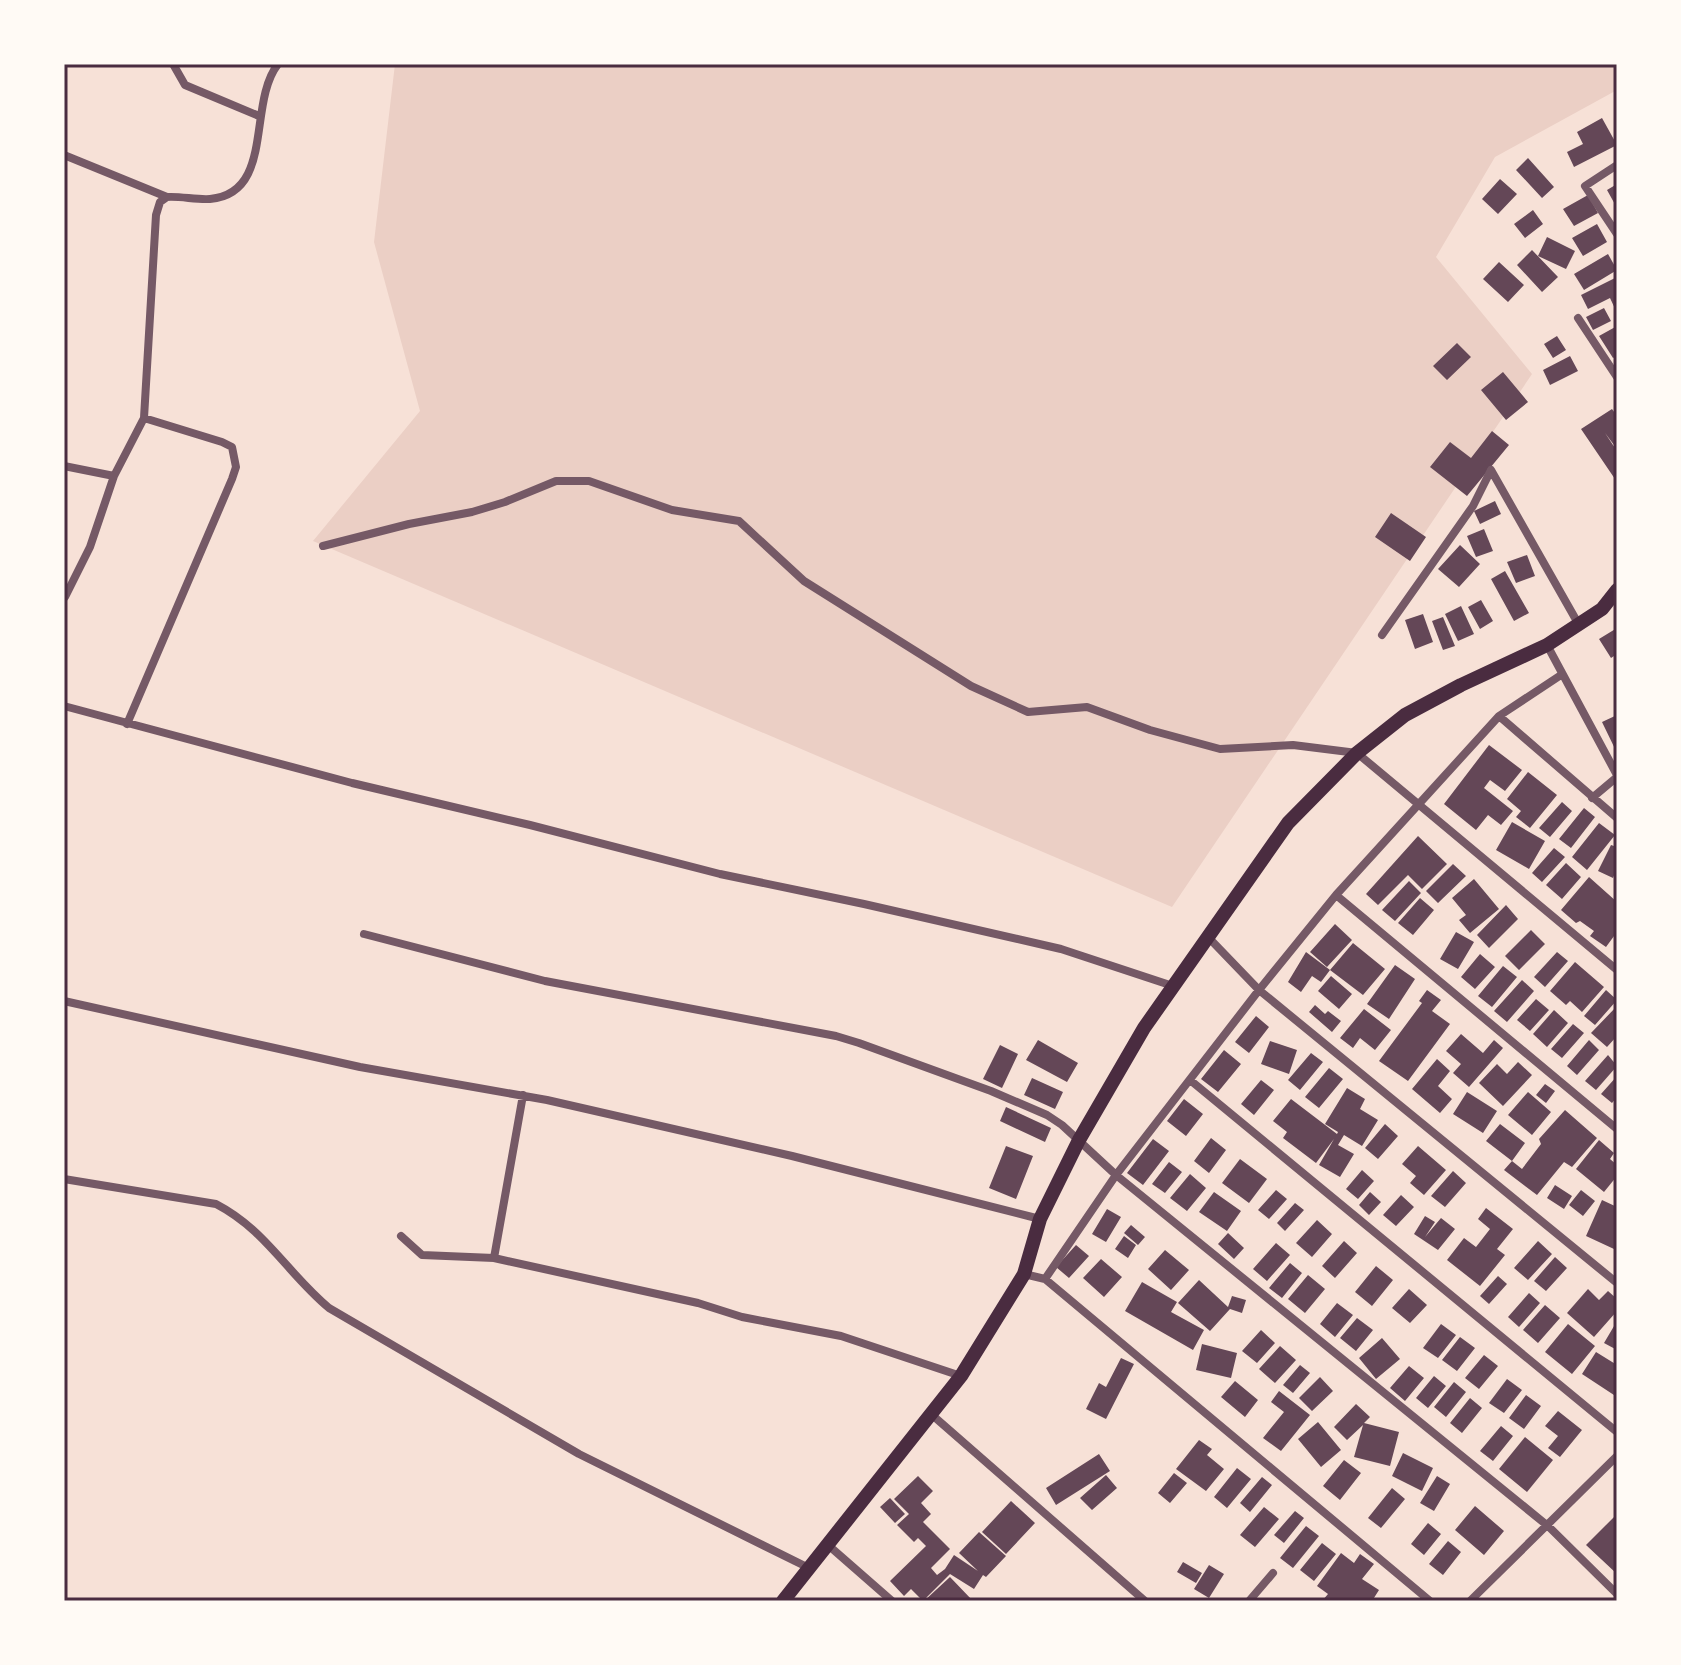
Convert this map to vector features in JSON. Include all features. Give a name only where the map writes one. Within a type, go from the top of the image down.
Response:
[{"type":"main road","points":[[783,1601],[961,1376],[1024,1274],[1040,1219],[1079,1140],[1144,1028],[1288,823],[1357,753],[1405,715],[1547,645],[1610,608],[1617,590]]},
{"type":"street","points":[[173,64],[185,85],[259,116]]},
{"type":"street","points":[[64,155],[167,197],[211,199],[234,191],[255,162],[264,90],[278,64]]},
{"type":"street","points":[[1617,165],[1585,186],[1617,234]]},
{"type":"street","points":[[65,597],[90,547],[114,476],[144,418],[156,215],[160,202],[167,197]]},
{"type":"street","points":[[1578,318],[1617,377]]},
{"type":"street","points":[[127,724],[236,467],[232,447],[144,418]]},
{"type":"street","points":[[64,466],[114,476]]},
{"type":"street","points":[[1382,635],[1473,506],[1491,470],[1579,625]]},
{"type":"street","points":[[323,546],[393,527],[472,512],[556,481],[589,481],[672,510],[739,521],[804,581],[971,686],[1028,712],[1087,707],[1150,730],[1220,749],[1293,745],[1357,753],[1617,970]]},
{"type":"street","points":[[1547,645],[1617,776],[1592,798]]},
{"type":"street","points":[[1045,1279],[1116,1175],[1336,895],[1499,716],[1561,675]]},
{"type":"street","points":[[64,706],[352,783],[720,874],[1061,949],[1173,986]]},
{"type":"street","points":[[1499,716],[1617,818]]},
{"type":"street","points":[[1336,895],[1617,1129]]},
{"type":"street","points":[[364,934],[545,981],[836,1036],[1022,1103],[1062,1125],[1116,1175],[1548,1526],[1617,1594]]},
{"type":"street","points":[[1208,937],[1259,990],[1617,1283]]},
{"type":"street","points":[[64,1001],[345,1064],[523,1095],[792,1156],[1040,1219]]},
{"type":"street","points":[[1190,1080],[1617,1432]]},
{"type":"street","points":[[494,1258],[523,1095]]},
{"type":"street","points":[[64,1179],[216,1204],[236,1214],[262,1235],[306,1288],[329,1308],[579,1454],[809,1568]]},
{"type":"street","points":[[401,1236],[422,1255],[494,1258],[698,1303],[742,1317],[841,1336],[961,1376]]},
{"type":"street","points":[[1024,1274],[1045,1279],[1430,1601]]},
{"type":"street","points":[[931,1414],[1145,1601]]},
{"type":"street","points":[[1470,1601],[1617,1456]]},
{"type":"street","points":[[828,1545],[892,1601]]},
{"type":"street","points":[[1249,1601],[1273,1573]]},
{"type":"shaded area","points":[[395,64],[1617,64],[1617,90],[1495,157],[1436,257],[1532,374],[1172,907],[313,541],[420,411],[374,242]]},
{"type":"building","points":[[1602,118],[1617,145],[1574,167],[1567,152],[1583,144],[1577,132]]},
{"type":"building","points":[[1528,158],[1554,187],[1542,198],[1516,170]]},
{"type":"building","points":[[1500,179],[1517,194],[1498,214],[1482,199]]},
{"type":"building","points":[[1617,184],[1617,208],[1607,190]]},
{"type":"building","points":[[1588,195],[1598,213],[1574,226],[1563,209]]},
{"type":"building","points":[[1533,210],[1543,224],[1525,238],[1514,224]]},
{"type":"building","points":[[1597,224],[1607,242],[1583,256],[1572,238]]},
{"type":"building","points":[[1547,237],[1575,251],[1566,269],[1538,256]]},
{"type":"building","points":[[1532,250],[1558,277],[1542,292],[1517,265]]},
{"type":"building","points":[[1608,254],[1617,270],[1584,290],[1574,274]]},
{"type":"building","points":[[1499,262],[1524,285],[1508,302],[1483,279]]},
{"type":"building","points":[[1617,277],[1617,313],[1610,298],[1588,309],[1581,295]]},
{"type":"building","points":[[1604,308],[1611,321],[1593,330],[1586,317]]},
{"type":"building","points":[[1617,326],[1617,356],[1613,358],[1599,336]]},
{"type":"building","points":[[1557,336],[1566,350],[1553,358],[1544,344]]},
{"type":"building","points":[[1457,343],[1471,357],[1447,380],[1433,366]]},
{"type":"building","points":[[1570,356],[1578,371],[1550,385],[1543,370]]},
{"type":"building","points":[[1503,372],[1528,402],[1506,420],[1481,390]]},
{"type":"building","points":[[1612,409],[1617,416],[1617,449],[1605,433],[1617,451],[1617,482],[1581,429]]},
{"type":"building","points":[[1492,431],[1509,445],[1467,496],[1430,467],[1450,442],[1471,458]]},
{"type":"building","points":[[1495,501],[1501,514],[1480,524],[1474,511]]},
{"type":"building","points":[[1391,513],[1426,537],[1410,561],[1375,537]]},
{"type":"building","points":[[1484,529],[1493,551],[1476,557],[1467,536]]},
{"type":"building","points":[[1460,545],[1480,564],[1459,587],[1438,569]]},
{"type":"building","points":[[1527,555],[1535,576],[1516,583],[1507,562]]},
{"type":"building","points":[[1505,571],[1529,613],[1514,621],[1491,579]]},
{"type":"building","points":[[1481,600],[1493,621],[1480,629],[1468,607]]},
{"type":"building","points":[[1461,606],[1474,634],[1458,641],[1445,614]]},
{"type":"building","points":[[1423,614],[1433,642],[1415,649],[1405,620]]},
{"type":"building","points":[[1443,617],[1455,646],[1443,650],[1432,621]]},
{"type":"building","points":[[1617,628],[1617,654],[1611,658],[1599,639]]},
{"type":"building","points":[[1617,715],[1617,753],[1602,722]]},
{"type":"building","points":[[1489,745],[1522,770],[1505,791],[1490,780],[1484,788],[1513,811],[1501,825],[1488,815],[1476,830],[1444,804]]},
{"type":"building","points":[[1528,772],[1557,795],[1530,828],[1516,817],[1521,811],[1507,799]]},
{"type":"building","points":[[1562,802],[1572,811],[1550,837],[1539,828]]},
{"type":"building","points":[[1584,808],[1595,817],[1571,848],[1559,839]]},
{"type":"building","points":[[1512,822],[1545,841],[1529,869],[1496,850]]},
{"type":"building","points":[[1599,823],[1615,835],[1587,870],[1572,857]]},
{"type":"building","points":[[1418,836],[1447,864],[1422,889],[1408,875],[1378,905],[1366,894]]},
{"type":"building","points":[[1611,845],[1617,847],[1617,868],[1613,878],[1598,871]]},
{"type":"building","points":[[1554,848],[1565,857],[1542,882],[1532,873]]},
{"type":"building","points":[[1566,863],[1581,877],[1562,899],[1546,885]]},
{"type":"building","points":[[1453,864],[1466,876],[1438,903],[1426,891]]},
{"type":"building","points":[[1589,877],[1617,902],[1617,932],[1606,947],[1590,936],[1594,931],[1580,921],[1576,923],[1561,910]]},
{"type":"building","points":[[1474,879],[1499,909],[1470,933],[1459,920],[1466,915],[1452,898]]},
{"type":"building","points":[[1409,881],[1421,893],[1395,921],[1382,910]]},
{"type":"building","points":[[1420,898],[1434,910],[1413,935],[1398,923]]},
{"type":"building","points":[[1506,905],[1518,919],[1489,948],[1477,935]]},
{"type":"building","points":[[1335,924],[1352,940],[1327,967],[1310,952]]},
{"type":"building","points":[[1531,930],[1545,944],[1519,970],[1505,956]]},
{"type":"building","points":[[1456,932],[1474,942],[1458,969],[1440,959]]},
{"type":"building","points":[[1353,943],[1385,969],[1363,995],[1330,970]]},
{"type":"building","points":[[1306,952],[1330,970],[1321,982],[1312,976],[1301,992],[1288,982]]},
{"type":"building","points":[[1557,952],[1568,961],[1545,987],[1534,977]]},
{"type":"building","points":[[1480,954],[1495,967],[1475,989],[1461,977]]},
{"type":"building","points":[[1575,962],[1604,987],[1582,1012],[1570,1001],[1566,1005],[1550,991]]},
{"type":"building","points":[[1395,965],[1415,979],[1389,1019],[1367,1004]]},
{"type":"building","points":[[1503,966],[1517,977],[1492,1007],[1478,996]]},
{"type":"building","points":[[1331,976],[1352,994],[1339,1009],[1318,991]]},
{"type":"building","points":[[1522,980],[1534,991],[1507,1022],[1494,1011]]},
{"type":"building","points":[[1427,990],[1441,1000],[1432,1011],[1450,1024],[1408,1081],[1379,1061],[1422,1003],[1419,1001]]},
{"type":"building","points":[[1606,990],[1617,1000],[1595,1025],[1584,1016]]},
{"type":"building","points":[[1536,999],[1549,1010],[1530,1031],[1517,1020]]},
{"type":"building","points":[[1315,1005],[1325,1014],[1328,1011],[1341,1021],[1332,1032],[1309,1012]]},
{"type":"building","points":[[1617,1006],[1617,1036],[1607,1047],[1591,1033]]},
{"type":"building","points":[[1364,1009],[1391,1030],[1375,1050],[1360,1038],[1353,1048],[1340,1038]]},
{"type":"building","points":[[1554,1010],[1568,1023],[1547,1047],[1533,1034]]},
{"type":"building","points":[[1256,1016],[1269,1027],[1249,1053],[1235,1042]]},
{"type":"building","points":[[1573,1024],[1584,1033],[1562,1058],[1551,1049]]},
{"type":"building","points":[[1461,1034],[1483,1053],[1494,1040],[1503,1048],[1469,1087],[1453,1073],[1461,1064],[1446,1051]]},
{"type":"building","points":[[1038,1040],[1078,1063],[1067,1082],[1026,1060]]},
{"type":"building","points":[[1589,1040],[1599,1050],[1577,1075],[1567,1066]]},
{"type":"building","points":[[1270,1041],[1297,1050],[1289,1074],[1261,1064]]},
{"type":"building","points":[[1000,1045],[1018,1054],[1002,1088],[983,1079]]},
{"type":"building","points":[[1224,1050],[1241,1064],[1218,1092],[1201,1079]]},
{"type":"building","points":[[1311,1053],[1323,1062],[1300,1090],[1288,1080]]},
{"type":"building","points":[[1608,1055],[1617,1066],[1596,1090],[1585,1081]]},
{"type":"building","points":[[1437,1059],[1450,1071],[1438,1086],[1452,1099],[1440,1113],[1412,1089]]},
{"type":"building","points":[[1518,1062],[1532,1075],[1503,1106],[1479,1083],[1497,1064],[1507,1074]]},
{"type":"building","points":[[1329,1068],[1343,1079],[1319,1108],[1305,1097]]},
{"type":"building","points":[[1617,1076],[1617,1097],[1612,1103],[1601,1094]]},
{"type":"building","points":[[1032,1078],[1063,1092],[1055,1109],[1024,1095]]},
{"type":"building","points":[[1261,1080],[1274,1090],[1254,1115],[1241,1104]]},
{"type":"building","points":[[1545,1084],[1555,1091],[1546,1103],[1536,1095]]},
{"type":"building","points":[[1347,1088],[1365,1099],[1360,1109],[1378,1120],[1362,1146],[1344,1135],[1338,1145],[1354,1154],[1340,1177],[1319,1165],[1334,1139],[1316,1163],[1283,1138],[1287,1132],[1273,1121],[1291,1099],[1337,1134],[1325,1124]]},
{"type":"building","points":[[1467,1092],[1497,1111],[1483,1133],[1453,1114]]},
{"type":"building","points":[[1528,1092],[1551,1112],[1532,1135],[1508,1115]]},
{"type":"building","points":[[1184,1099],[1203,1114],[1186,1136],[1167,1121]]},
{"type":"building","points":[[1006,1107],[1051,1128],[1045,1142],[1000,1121]]},
{"type":"building","points":[[1565,1110],[1597,1138],[1572,1167],[1564,1162],[1537,1195],[1504,1170],[1512,1161],[1522,1169],[1541,1144],[1539,1139]]},
{"type":"building","points":[[1385,1124],[1398,1136],[1378,1159],[1365,1148]]},
{"type":"building","points":[[1500,1124],[1525,1143],[1512,1161],[1486,1141]]},
{"type":"building","points":[[1211,1138],[1226,1150],[1209,1173],[1194,1161]]},
{"type":"building","points":[[1153,1139],[1169,1151],[1143,1185],[1127,1173]]},
{"type":"building","points":[[1599,1140],[1614,1153],[1610,1159],[1617,1165],[1617,1176],[1604,1192],[1576,1169]]},
{"type":"building","points":[[1006,1146],[1033,1156],[1016,1199],[989,1188]]},
{"type":"building","points":[[1418,1146],[1446,1170],[1424,1195],[1410,1183],[1416,1176],[1402,1164]]},
{"type":"building","points":[[1240,1159],[1267,1179],[1249,1203],[1222,1183]]},
{"type":"building","points":[[1169,1162],[1182,1172],[1165,1193],[1152,1184]]},
{"type":"building","points":[[1362,1170],[1374,1181],[1358,1199],[1346,1189]]},
{"type":"building","points":[[1453,1171],[1466,1183],[1445,1207],[1431,1196]]},
{"type":"building","points":[[1190,1174],[1206,1188],[1187,1211],[1170,1198]]},
{"type":"building","points":[[1555,1185],[1572,1196],[1564,1209],[1547,1198]]},
{"type":"building","points":[[1276,1190],[1287,1199],[1269,1219],[1258,1210]]},
{"type":"building","points":[[1581,1190],[1595,1201],[1583,1216],[1569,1205]]},
{"type":"building","points":[[1214,1192],[1241,1211],[1227,1231],[1199,1212]]},
{"type":"building","points":[[1370,1192],[1381,1202],[1369,1215],[1359,1205]]},
{"type":"building","points":[[1401,1195],[1414,1207],[1396,1226],[1383,1215]]},
{"type":"building","points":[[1602,1200],[1617,1207],[1617,1243],[1614,1249],[1586,1236]]},
{"type":"building","points":[[1295,1203],[1304,1210],[1285,1231],[1277,1223]]},
{"type":"building","points":[[1486,1208],[1513,1229],[1497,1249],[1505,1255],[1480,1286],[1447,1260],[1464,1238],[1476,1247],[1490,1229],[1478,1219]]},
{"type":"building","points":[[1107,1209],[1121,1217],[1106,1242],[1092,1234]]},
{"type":"building","points":[[1425,1216],[1435,1222],[1425,1237],[1441,1218],[1455,1229],[1438,1250],[1414,1234]]},
{"type":"building","points":[[1317,1220],[1332,1234],[1312,1257],[1296,1243]]},
{"type":"building","points":[[1131,1225],[1145,1237],[1138,1245],[1124,1233]]},
{"type":"building","points":[[1228,1233],[1244,1248],[1234,1259],[1218,1244]]},
{"type":"building","points":[[1124,1236],[1136,1245],[1128,1258],[1115,1249]]},
{"type":"building","points":[[1344,1241],[1357,1253],[1335,1278],[1322,1266]]},
{"type":"building","points":[[1538,1241],[1552,1254],[1528,1280],[1514,1268]]},
{"type":"building","points":[[1276,1243],[1290,1255],[1267,1281],[1253,1269]]},
{"type":"building","points":[[1076,1245],[1089,1256],[1069,1278],[1056,1267]]},
{"type":"building","points":[[1165,1250],[1189,1270],[1171,1290],[1148,1269]]},
{"type":"building","points":[[1555,1257],[1567,1268],[1546,1291],[1534,1281]]},
{"type":"building","points":[[1101,1259],[1122,1277],[1104,1297],[1083,1278]]},
{"type":"building","points":[[1290,1263],[1302,1273],[1282,1298],[1269,1288]]},
{"type":"building","points":[[1376,1266],[1393,1280],[1372,1306],[1355,1292]]},
{"type":"building","points":[[1308,1275],[1325,1289],[1305,1313],[1288,1299]]},
{"type":"building","points":[[1498,1276],[1507,1284],[1489,1304],[1480,1296]]},
{"type":"building","points":[[1199,1280],[1228,1307],[1232,1296],[1246,1300],[1242,1313],[1230,1309],[1210,1331],[1178,1303]]},
{"type":"building","points":[[1142,1282],[1177,1302],[1171,1312],[1204,1330],[1193,1350],[1125,1311]]},
{"type":"building","points":[[1409,1289],[1427,1305],[1410,1323],[1392,1308]]},
{"type":"building","points":[[1588,1289],[1599,1300],[1608,1291],[1617,1299],[1617,1311],[1594,1337],[1567,1313]]},
{"type":"building","points":[[1529,1293],[1540,1303],[1519,1327],[1508,1317]]},
{"type":"building","points":[[1337,1303],[1353,1315],[1335,1337],[1320,1324]]},
{"type":"building","points":[[1545,1305],[1560,1318],[1538,1343],[1523,1330]]},
{"type":"building","points":[[1357,1318],[1373,1330],[1356,1351],[1340,1338]]},
{"type":"building","points":[[1617,1321],[1617,1350],[1604,1343]]},
{"type":"building","points":[[1441,1324],[1456,1335],[1438,1358],[1423,1348]]},
{"type":"building","points":[[1568,1324],[1595,1346],[1572,1374],[1545,1352]]},
{"type":"building","points":[[1261,1330],[1275,1343],[1257,1363],[1242,1351]]},
{"type":"building","points":[[1460,1337],[1475,1348],[1457,1371],[1442,1360]]},
{"type":"building","points":[[1382,1338],[1400,1359],[1376,1379],[1359,1358]]},
{"type":"building","points":[[1202,1344],[1237,1353],[1231,1378],[1196,1370]]},
{"type":"building","points":[[1280,1346],[1296,1360],[1275,1383],[1259,1369]]},
{"type":"building","points":[[1596,1352],[1617,1365],[1617,1397],[1582,1374]]},
{"type":"building","points":[[1484,1355],[1498,1366],[1479,1389],[1465,1378]]},
{"type":"building","points":[[1121,1358],[1134,1364],[1106,1419],[1086,1409],[1099,1383],[1106,1387]]},
{"type":"building","points":[[1300,1365],[1310,1373],[1293,1393],[1283,1385]]},
{"type":"building","points":[[1409,1366],[1424,1378],[1405,1401],[1390,1388]]},
{"type":"building","points":[[1434,1376],[1446,1386],[1428,1408],[1416,1398]]},
{"type":"building","points":[[1320,1377],[1333,1391],[1312,1411],[1299,1398]]},
{"type":"building","points":[[1507,1379],[1522,1390],[1504,1413],[1489,1403]]},
{"type":"building","points":[[1235,1381],[1258,1400],[1245,1417],[1221,1397]]},
{"type":"building","points":[[1454,1382],[1466,1392],[1446,1417],[1434,1407]]},
{"type":"building","points":[[1279,1391],[1310,1415],[1281,1451],[1263,1438],[1284,1412],[1271,1402]]},
{"type":"building","points":[[1526,1395],[1541,1406],[1524,1429],[1509,1418]]},
{"type":"building","points":[[1470,1398],[1482,1408],[1462,1433],[1450,1423]]},
{"type":"building","points":[[1356,1404],[1370,1417],[1364,1423],[1399,1432],[1390,1466],[1354,1457],[1363,1425],[1347,1440],[1334,1427]]},
{"type":"building","points":[[1558,1411],[1582,1430],[1560,1457],[1548,1448],[1558,1436],[1545,1426]]},
{"type":"building","points":[[1318,1422],[1341,1450],[1321,1467],[1298,1439]]},
{"type":"building","points":[[1501,1426],[1513,1436],[1493,1461],[1480,1451]]},
{"type":"building","points":[[1525,1437],[1553,1460],[1527,1492],[1499,1469]]},
{"type":"building","points":[[1199,1440],[1212,1449],[1207,1455],[1224,1469],[1206,1491],[1176,1469]]},
{"type":"building","points":[[1403,1453],[1433,1468],[1422,1491],[1392,1476]]},
{"type":"building","points":[[1099,1454],[1110,1471],[1056,1505],[1046,1488]]},
{"type":"building","points":[[1344,1460],[1361,1473],[1340,1500],[1323,1486]]},
{"type":"building","points":[[1237,1468],[1251,1479],[1227,1508],[1214,1497]]},
{"type":"building","points":[[1174,1473],[1187,1483],[1170,1503],[1158,1493]]},
{"type":"building","points":[[1106,1475],[1117,1488],[1092,1510],[1080,1498]]},
{"type":"building","points":[[918,1476],[933,1491],[921,1503],[931,1514],[923,1522],[950,1549],[931,1568],[937,1575],[954,1555],[978,1571],[959,1553],[979,1532],[1006,1556],[986,1577],[983,1575],[974,1589],[950,1574],[923,1601],[911,1589],[904,1596],[890,1581],[926,1546],[918,1538],[914,1542],[897,1525],[909,1514],[894,1499]]},
{"type":"building","points":[[1437,1476],[1450,1484],[1434,1511],[1420,1503]]},
{"type":"building","points":[[1262,1477],[1272,1485],[1250,1512],[1240,1503]]},
{"type":"building","points":[[1392,1488],[1405,1499],[1381,1528],[1368,1518]]},
{"type":"building","points":[[890,1498],[905,1514],[895,1523],[880,1507]]},
{"type":"building","points":[[1011,1501],[1035,1523],[1006,1554],[982,1532]]},
{"type":"building","points":[[1475,1506],[1504,1531],[1484,1555],[1455,1530]]},
{"type":"building","points":[[1264,1507],[1279,1519],[1255,1547],[1240,1535]]},
{"type":"building","points":[[1295,1511],[1304,1518],[1284,1543],[1274,1535]]},
{"type":"building","points":[[1617,1514],[1617,1574],[1586,1545]]},
{"type":"building","points":[[1428,1523],[1441,1534],[1424,1555],[1411,1544]]},
{"type":"building","points":[[1306,1526],[1319,1536],[1293,1568],[1280,1558]]},
{"type":"building","points":[[1448,1541],[1461,1552],[1443,1575],[1429,1564]]},
{"type":"building","points":[[1322,1543],[1336,1554],[1314,1581],[1300,1570]]},
{"type":"building","points":[[1341,1553],[1354,1563],[1360,1554],[1374,1564],[1362,1579],[1379,1590],[1372,1601],[1322,1601],[1328,1594],[1317,1586]]},
{"type":"building","points":[[1183,1562],[1202,1573],[1196,1583],[1177,1572]]},
{"type":"building","points":[[1209,1565],[1224,1574],[1209,1598],[1194,1589]]},
{"type":"building","points":[[950,1577],[973,1601],[924,1601]]}]
